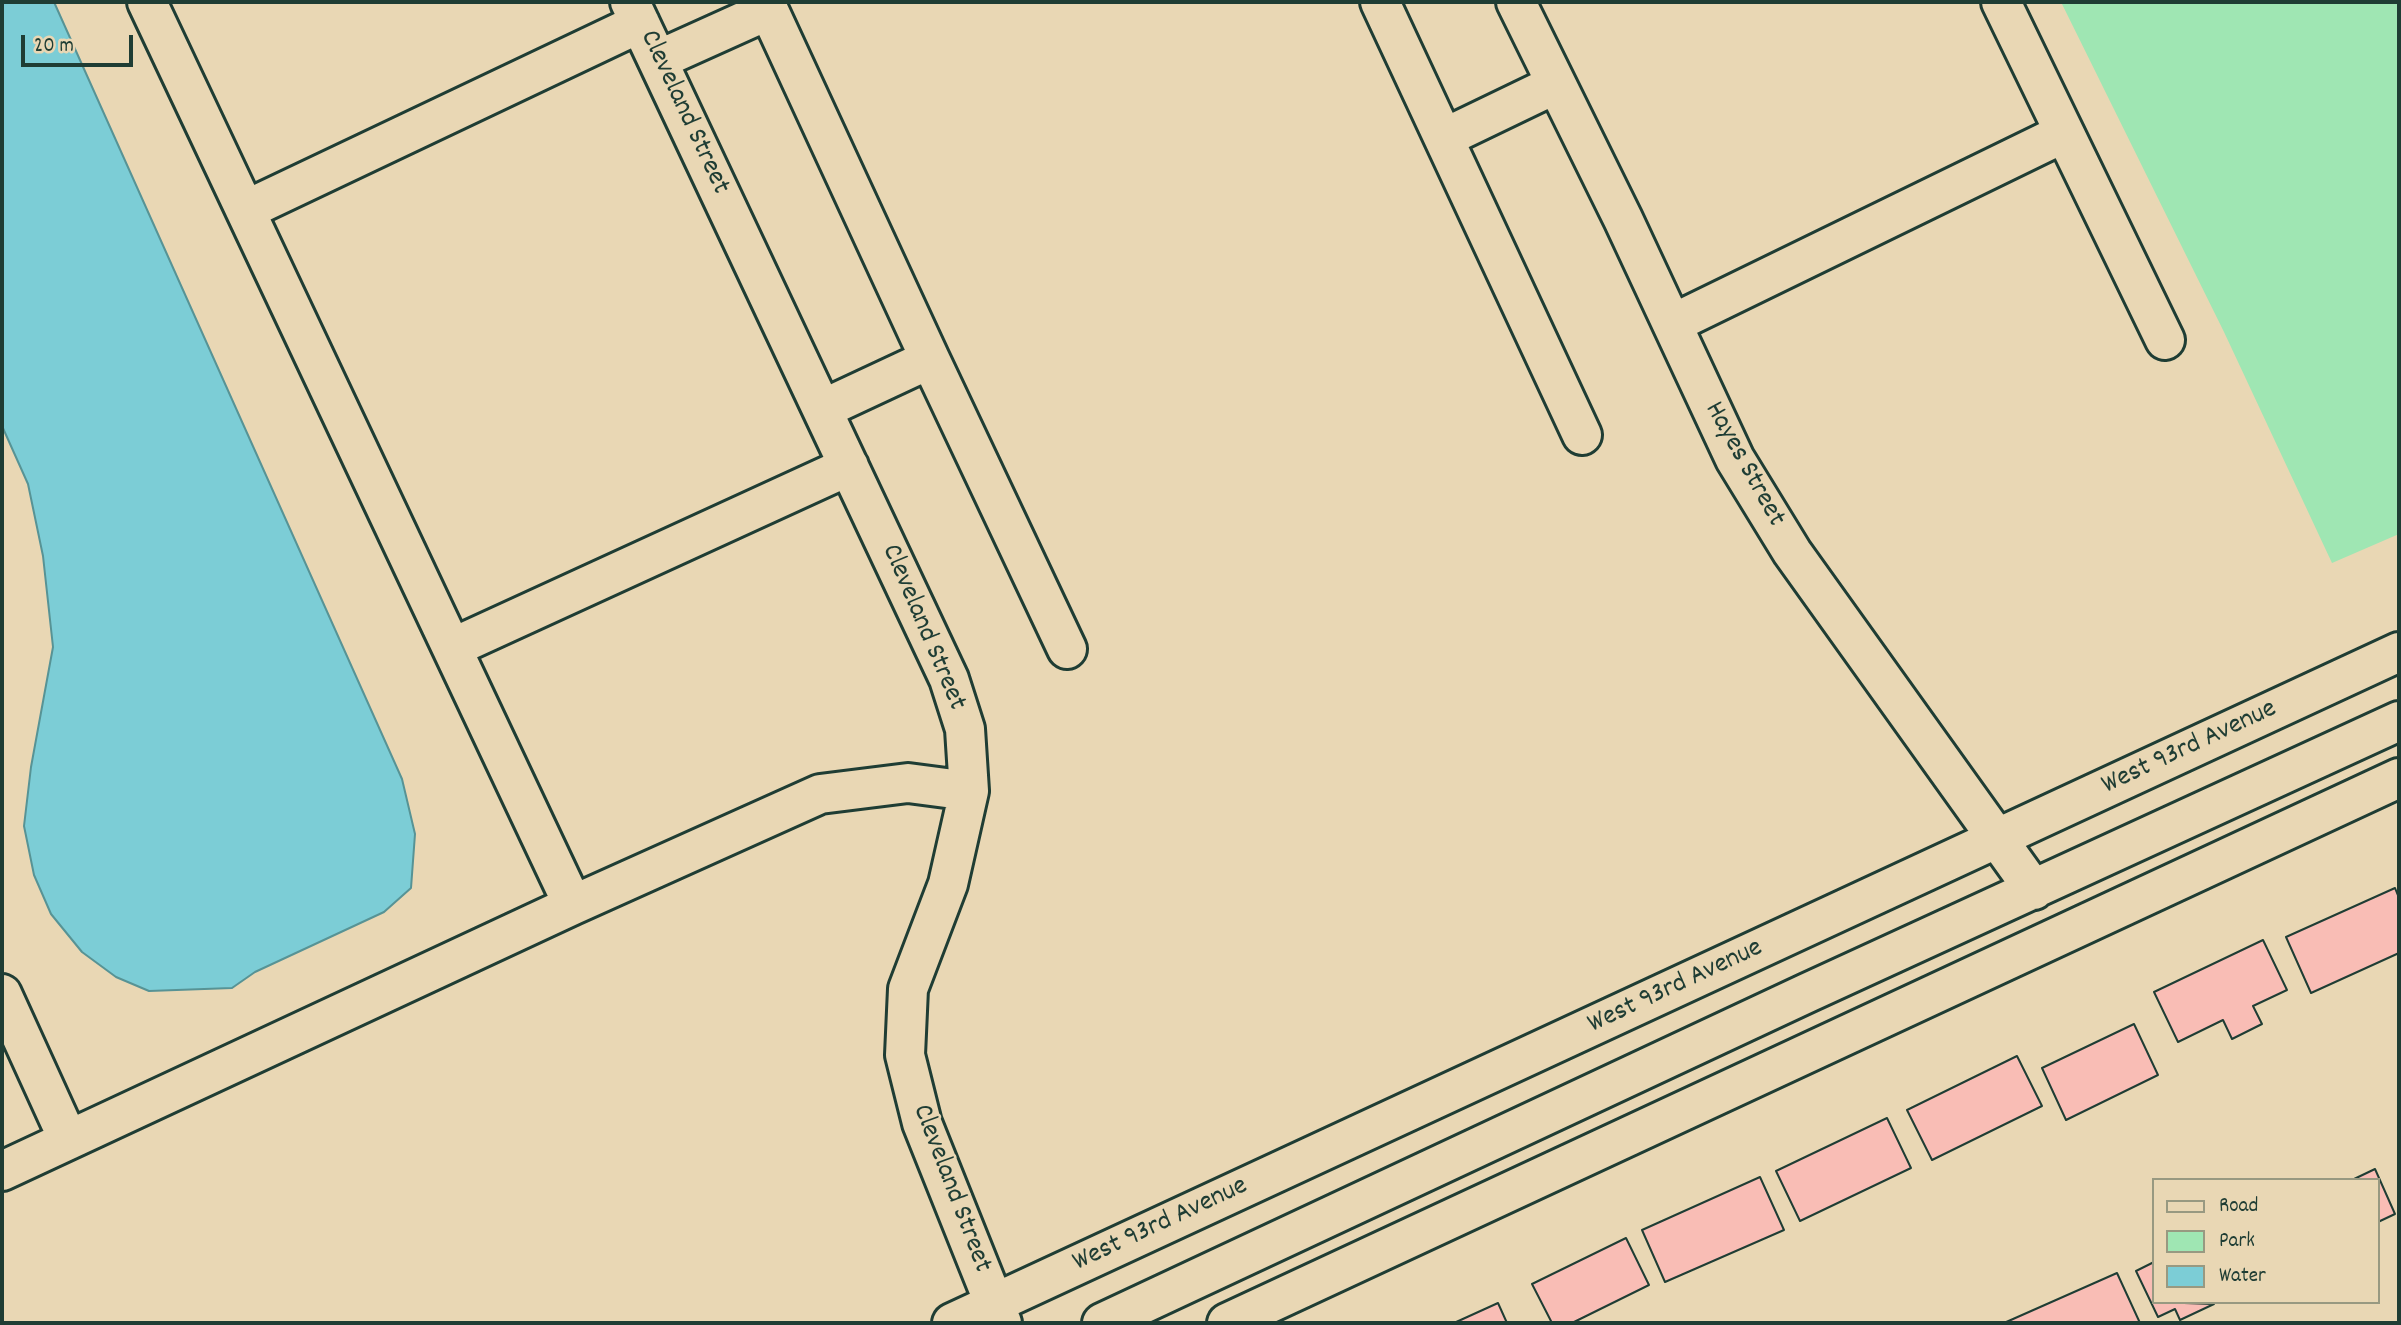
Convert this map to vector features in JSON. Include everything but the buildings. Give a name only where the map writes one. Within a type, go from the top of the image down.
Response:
[{"type":"street","points":[[147,2],[454,647],[573,905]]},
{"type":"street","points":[[1380,2],[1583,435]]},
{"type":"street","name":"Hayes Street","points":[[1516,2],[1735,459],[1792,552],[2034,890]]},
{"type":"street","points":[[2001,2],[2165,340]]},
{"type":"street","points":[[658,60],[767,6],[1067,649]]},
{"type":"street","points":[[246,210],[635,12]]},
{"type":"street","name":"Cleveland Street","points":[[635,12],[949,679],[965,730],[969,791],[948,884],[908,989],[905,1055],[922,1123],[999,1313]]},
{"type":"street","points":[[1444,138],[1556,84]]},
{"type":"street","points":[[1672,324],[2063,134]]},
{"type":"street","points":[[822,409],[930,359]]},
{"type":"street","points":[[454,647],[849,466]]},
{"type":"street","name":"West 93rd Avenue","points":[[952,1323],[999,1313],[1997,839],[2399,652]]},
{"type":"street","points":[[1102,1323],[1807,993],[2399,721]]},
{"type":"street","points":[[1227,1323],[2399,778]]},
{"type":"street","points":[[2,1171],[573,905],[820,794],[908,783],[969,791]]},
{"type":"street","points":[[2,994],[68,1139]]},
{"type":"green space","points":[[2061,2],[2399,2],[2399,534],[2332,563],[2224,332]]},
{"type":"water","points":[[2,2],[54,2],[402,779],[415,834],[411,888],[384,912],[255,972],[232,988],[149,991],[116,977],[82,952],[51,914],[34,875],[24,826],[31,767],[53,647],[43,556],[28,484],[2,426]]}]
